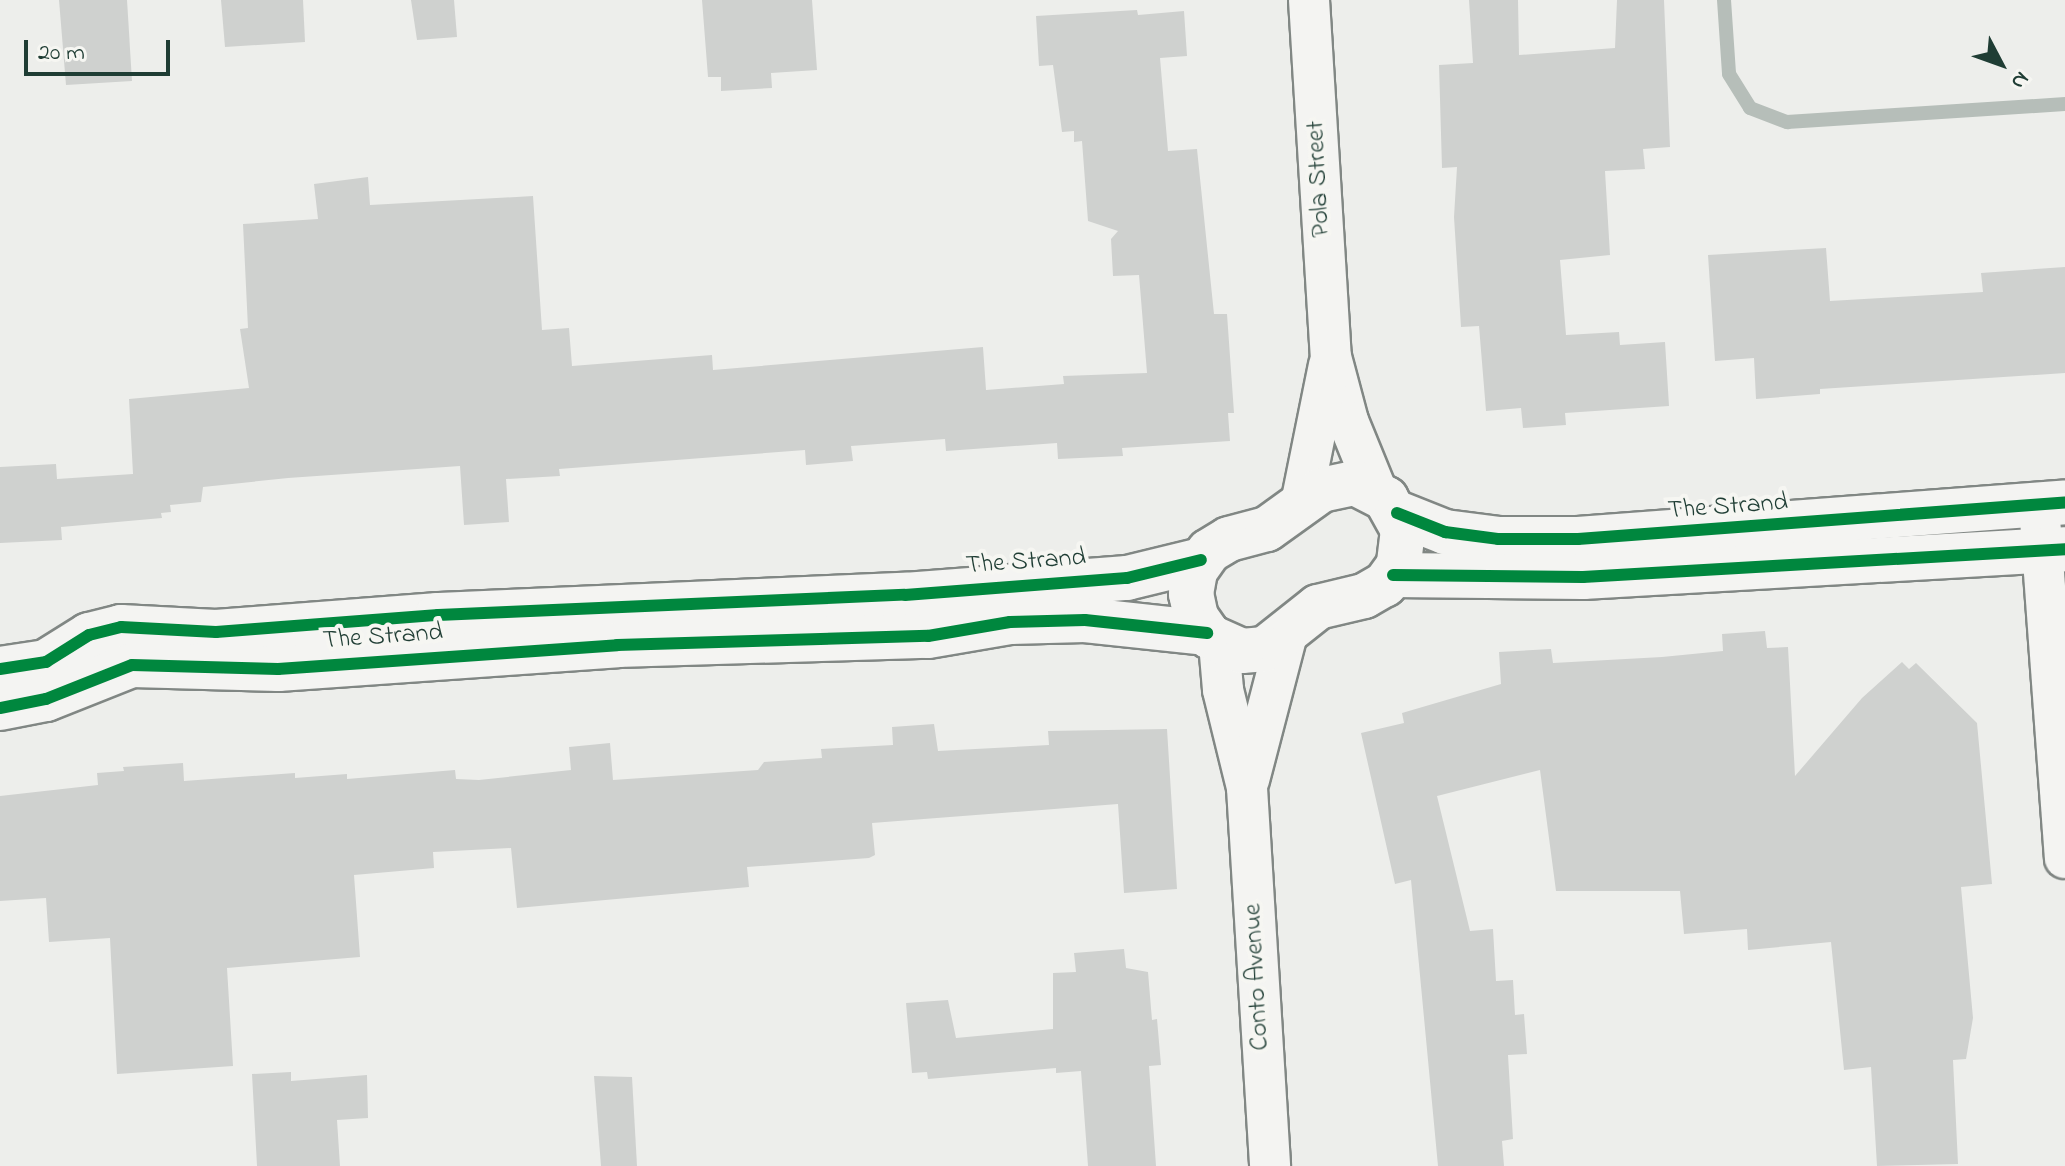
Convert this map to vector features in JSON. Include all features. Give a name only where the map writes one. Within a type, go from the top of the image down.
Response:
[{"type":"street","name":"Pola Street","points":[[1309,0],[1331,357],[1348,421],[1387,502]]},
{"type":"street","name":"Pola Street","points":[[1301,504],[1331,357]]},
{"type":"street","name":"The Strand","points":[[0,669],[46,662],[89,635],[121,627],[216,632],[438,615],[905,595],[1127,578],[1201,560],[1218,544],[1267,529],[1331,485],[1355,483],[1445,532],[1498,539],[1578,539],[2052,504]]},
{"type":"street","points":[[1286,638],[1318,607],[1364,596],[1393,575],[1404,542],[1387,502]]},
{"type":"street","points":[[2052,504],[2065,858]]},
{"type":"street","points":[[1393,575],[1583,577],[2053,550]]},
{"type":"street","points":[[1201,560],[1191,594],[1196,617],[1213,638]]},
{"type":"street","name":"The Strand","points":[[0,708],[46,699],[132,665],[278,669],[617,645],[928,636],[1010,622],[1085,620],[1213,638],[1253,651],[1286,638]]},
{"type":"street","name":"Conto Avenue","points":[[1213,638],[1247,788],[1270,1166]]},
{"type":"street","name":"Conto Avenue","points":[[1247,788],[1286,638]]},
{"type":"building","points":[[59,0],[127,0],[132,81],[66,85]]},
{"type":"building","points":[[221,0],[303,0],[305,42],[225,47]]},
{"type":"building","points":[[411,0],[454,0],[457,37],[417,40]]},
{"type":"building","points":[[702,0],[812,0],[817,70],[771,73],[772,88],[721,91],[721,77],[708,77]]},
{"type":"building","points":[[1469,0],[1518,0],[1519,55],[1615,48],[1617,0],[1664,0],[1670,147],[1643,149],[1645,169],[1605,171],[1610,255],[1560,260],[1566,335],[1619,332],[1620,345],[1665,342],[1669,406],[1565,413],[1566,425],[1523,428],[1521,408],[1486,411],[1479,326],[1461,327],[1454,217],[1457,167],[1442,168],[1439,65],[1473,63]]},
{"type":"building","points":[[1137,10],[1138,15],[1184,11],[1187,56],[1160,58],[1168,151],[1197,149],[1214,314],[1227,314],[1234,413],[1228,413],[1230,441],[1122,448],[1123,456],[1058,459],[1057,443],[946,451],[945,439],[851,446],[853,461],[806,465],[805,450],[559,469],[560,476],[506,479],[509,522],[464,525],[460,466],[288,478],[203,487],[201,502],[170,505],[171,512],[161,513],[162,518],[61,527],[62,540],[0,543],[0,467],[56,464],[57,479],[133,474],[129,399],[249,388],[240,329],[248,328],[243,224],[318,219],[314,184],[368,177],[370,205],[533,196],[542,330],[569,328],[572,366],[712,355],[713,370],[983,347],[986,390],[1064,384],[1063,376],[1147,373],[1139,275],[1113,276],[1111,239],[1118,231],[1088,221],[1082,141],[1074,142],[1074,131],[1062,132],[1053,65],[1039,66],[1036,16]]},
{"type":"building","points":[[1826,248],[1830,301],[1983,292],[1981,273],[2065,267],[2065,373],[1820,389],[1820,394],[1756,399],[1754,358],[1715,361],[1708,255]]},
{"type":"building","points":[[1765,631],[1767,648],[1788,647],[1795,776],[1862,698],[1902,662],[1909,669],[1916,663],[1977,723],[1992,884],[1961,887],[1973,1018],[1966,1059],[1953,1060],[1958,1164],[1877,1166],[1871,1067],[1844,1070],[1831,942],[1748,950],[1747,929],[1684,934],[1680,891],[1556,891],[1540,770],[1437,796],[1470,931],[1493,929],[1496,981],[1513,980],[1515,1015],[1524,1014],[1527,1054],[1508,1055],[1513,1139],[1502,1141],[1504,1166],[1438,1166],[1411,880],[1395,884],[1361,733],[1404,723],[1402,713],[1501,684],[1499,652],[1551,649],[1553,663],[1662,657],[1723,651],[1722,634]]},
{"type":"building","points":[[934,724],[938,751],[1049,745],[1048,731],[1167,729],[1177,889],[1124,893],[1118,804],[872,823],[875,855],[869,858],[747,867],[749,887],[517,908],[511,848],[433,852],[434,868],[354,875],[360,957],[227,968],[233,1066],[117,1074],[110,938],[49,942],[46,898],[0,901],[0,796],[98,785],[97,773],[124,771],[123,767],[183,763],[184,781],[295,773],[295,778],[347,774],[347,779],[455,770],[456,779],[479,780],[571,770],[569,747],[610,743],[613,780],[758,770],[764,762],[822,758],[821,749],[893,745],[892,727]]},
{"type":"building","points":[[1124,949],[1126,968],[1148,972],[1152,1020],[1157,1019],[1161,1065],[1149,1066],[1156,1166],[1088,1166],[1081,1071],[1056,1073],[1056,1068],[928,1079],[927,1072],[912,1073],[906,1003],[948,1000],[956,1038],[1053,1029],[1053,973],[1076,972],[1074,953]]},
{"type":"building","points":[[291,1072],[291,1081],[367,1075],[368,1118],[337,1120],[340,1166],[257,1166],[252,1074]]},
{"type":"building","points":[[594,1076],[632,1077],[637,1166],[601,1166]]},
{"type":"waterway","points":[[1724,0],[1729,74],[1750,108],[1787,122],[2065,104]]},
{"type":"cycle path","points":[[1397,513],[1445,532],[1498,539],[1578,539],[2065,502]]},
{"type":"cycle path","points":[[1393,575],[1583,577],[2065,549]]},
{"type":"cycle path","points":[[0,669],[46,662],[89,635],[121,627],[216,632],[438,615],[905,595],[1127,578],[1201,560]]},
{"type":"cycle path","points":[[0,708],[46,699],[132,665],[278,669],[617,645],[928,636],[1010,622],[1085,620],[1207,633]]}]
